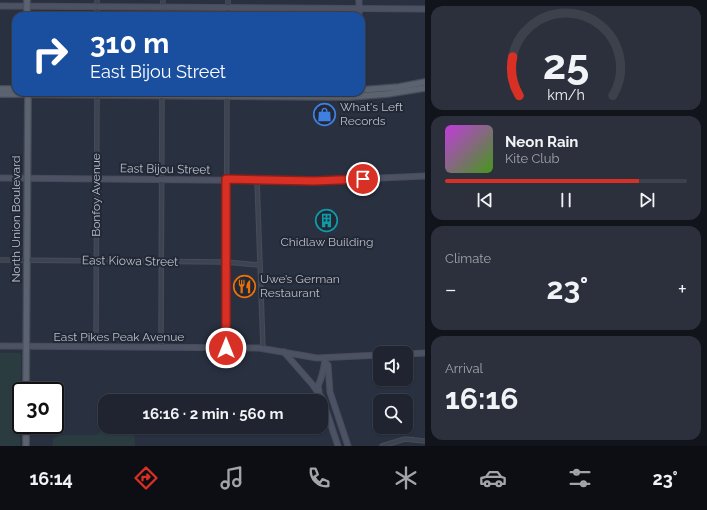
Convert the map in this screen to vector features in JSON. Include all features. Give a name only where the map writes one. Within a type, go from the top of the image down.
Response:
[{"type":"main road","points":[[27,0],[28,12]]},
{"type":"main road","points":[[365,92],[425,82]]},
{"type":"main road","points":[[365,93],[387,94],[425,88]]},
{"type":"main road","points":[[0,89],[12,89]]},
{"type":"main road","points":[[0,94],[12,94]]},
{"type":"main road","name":"North Union Boulevard","points":[[26,382],[28,96]]},
{"type":"main road","points":[[26,434],[26,446]]},
{"type":"street","points":[[97,0],[97,12]]},
{"type":"street","points":[[162,0],[162,12]]},
{"type":"street","points":[[228,0],[228,12]]},
{"type":"street","points":[[359,0],[359,12]]},
{"type":"street","points":[[0,6],[425,9]]},
{"type":"street","name":"Bonfoy Avenue","points":[[96,347],[97,96]]},
{"type":"street","points":[[161,347],[162,96]]},
{"type":"street","points":[[226,348],[227,96]]},
{"type":"street","name":"East Bijou Street","points":[[0,178],[314,181],[425,176]]},
{"type":"street","points":[[257,180],[263,348]]},
{"type":"street","name":"East Kiowa Street","points":[[0,260],[226,262],[260,265]]},
{"type":"street","name":"East Pikes Peak Avenue","points":[[0,346],[263,348],[325,360],[373,356]]},
{"type":"street","points":[[283,351],[319,394]]},
{"type":"street","points":[[413,354],[425,353]]},
{"type":"street","points":[[321,394],[318,386],[322,376],[322,365],[325,360],[328,365],[332,398],[348,446]]},
{"type":"street","points":[[328,416],[338,446]]},
{"type":"street","points":[[382,446],[405,439],[425,441]]},
{"type":"shaded area","points":[[0,353],[19,353],[21,355],[21,382],[12,382],[12,434],[20,434],[20,446],[0,446]]},
{"type":"shaded area","points":[[134,434],[135,446],[53,446],[53,439],[59,435]]},
{"type":"place","name":"What's Left Records","points":[[324,114]]},
{"type":"place","name":"Chidlaw Building","points":[[327,221]]},
{"type":"place","name":"Uwe’s German Restaurant","points":[[244,286]]},
{"type":"route","points":[[226,348],[226,179],[314,181],[363,179]]}]
